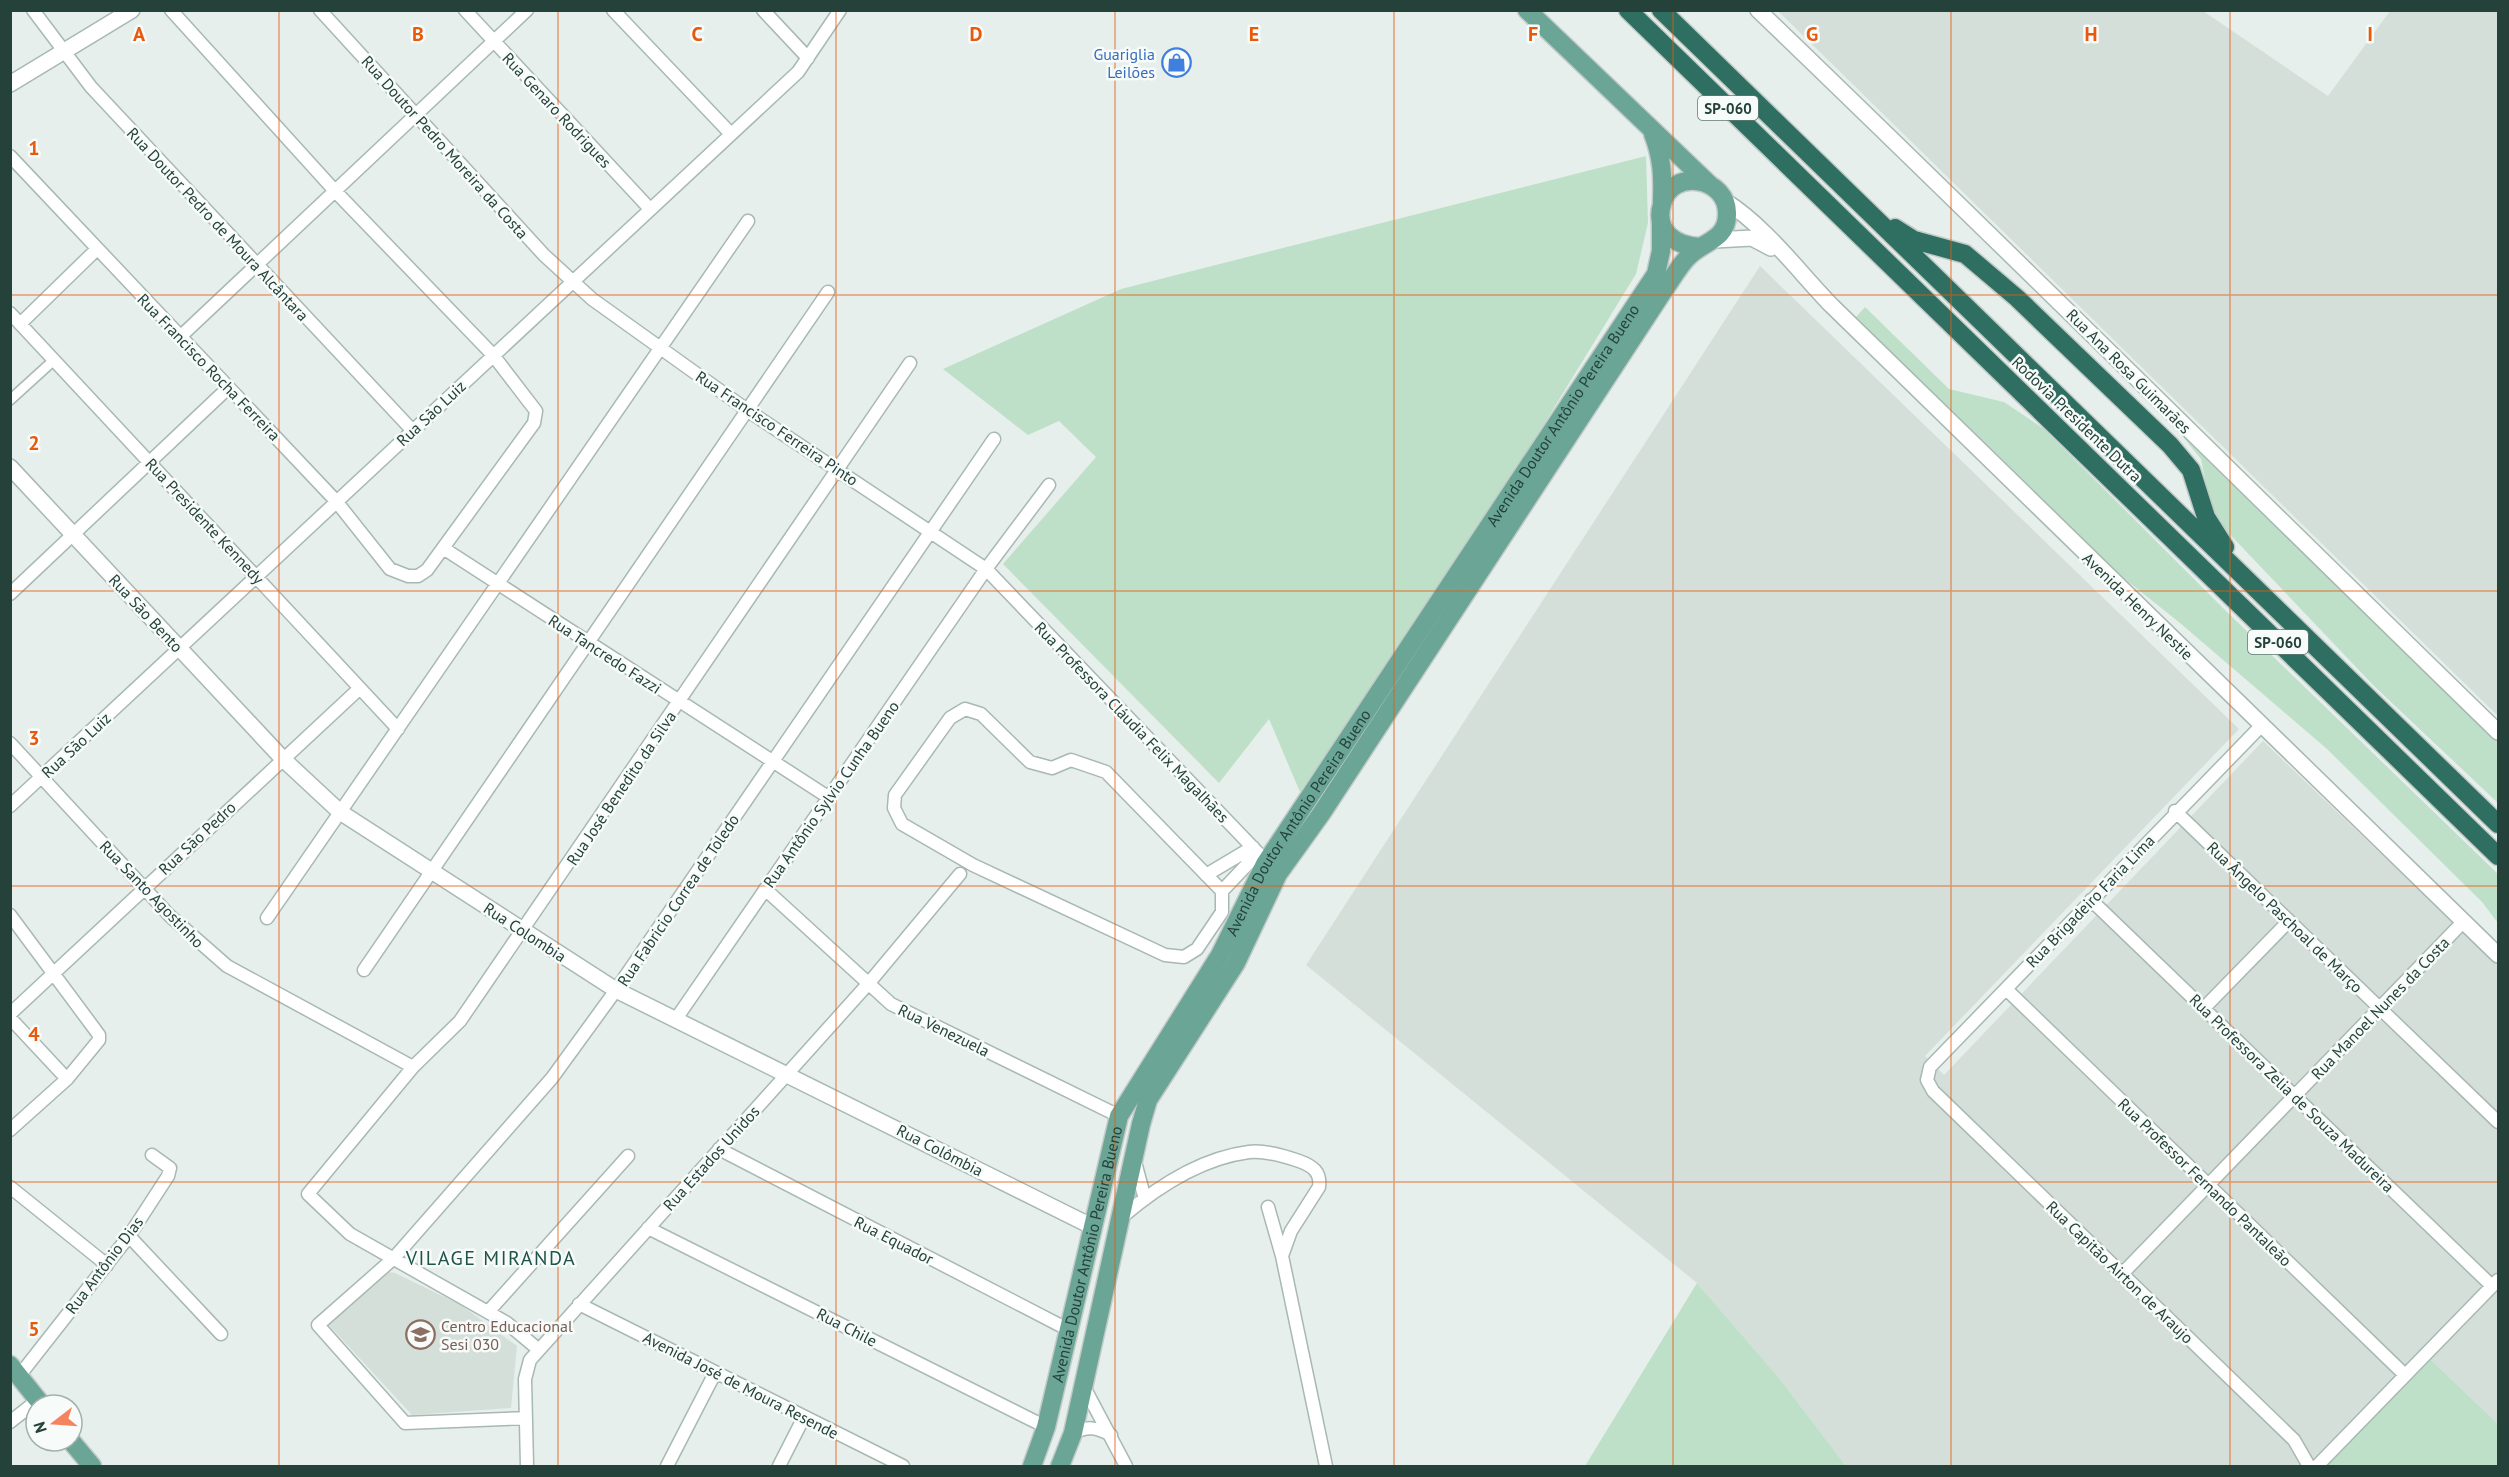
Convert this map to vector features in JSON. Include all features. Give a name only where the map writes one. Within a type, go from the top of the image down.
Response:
[{"type":"highway","name":"Rodovia Presidente Dutra","points":[[1628,10],[2499,856]]},
{"type":"highway","name":"Rodovia Presidente Dutra","points":[[1660,10],[2499,824]]},
{"type":"highway","points":[[1860,205],[1914,240],[1965,254],[2017,298],[2170,445],[2191,470],[2206,517],[2215,534],[2280,612]]},
{"type":"main road","points":[[1527,10],[1718,191],[1725,201],[1728,215],[1724,229],[1708,244],[1684,246],[1670,238],[1661,224],[1660,153],[1652,130]]},
{"type":"main road","points":[[1662,201],[1670,189],[1682,182],[1695,180],[1709,184]]},
{"type":"main road","name":"Avenida Doutor Antônio Pereira Bueno","points":[[1032,1467],[1046,1427],[1119,1116],[1215,965],[1263,860],[1652,281],[1656,274],[1661,251],[1661,224]]},
{"type":"main road","name":"Avenida Doutor Antônio Pereira Bueno","points":[[1060,1467],[1073,1433],[1082,1383],[1148,1100],[1236,963],[1263,860],[1322,814],[1664,290],[1689,256],[1708,244]]},
{"type":"main road","points":[[1119,1116],[1134,1131],[1134,1155]]},
{"type":"main road","points":[[1109,1217],[1119,1229],[1102,1246],[1092,1228],[1109,1217]]},
{"type":"main road","points":[[15,1370],[33,1393]]},
{"type":"main road","points":[[81,1453],[92,1467]]},
{"type":"street","name":"Rua Doutor Pedro de Moura Alcântara","points":[[33,10],[91,87],[255,265],[412,430]]},
{"type":"street","points":[[10,84],[132,10]]},
{"type":"street","points":[[171,10],[335,191],[493,355],[536,411],[534,423],[443,548]]},
{"type":"street","name":"Rua Doutor Pedro Moreira da Costa","points":[[320,10],[544,255],[572,281]]},
{"type":"street","name":"Rua Genaro Rodrigues","points":[[465,10],[650,209]]},
{"type":"street","points":[[180,337],[527,10]]},
{"type":"street","points":[[613,10],[731,134]]},
{"type":"street","points":[[763,10],[808,58]]},
{"type":"street","name":"Rua São Luiz","points":[[10,806],[798,72],[840,10]]},
{"type":"street","name":"Rua Ana Rosa Guimarães","points":[[1758,10],[2037,279],[2193,435],[2499,732]]},
{"type":"street","name":"Rua Francisco Rocha Ferreira","points":[[10,156],[336,501],[390,569],[408,576],[418,576],[427,570],[443,548]]},
{"type":"street","name":"Avenida Henry Nestie","points":[[1725,201],[1745,216],[2260,726],[2499,955]]},
{"type":"street","points":[[267,918],[748,221]]},
{"type":"street","points":[[1708,244],[1752,238],[1782,254]]},
{"type":"street","points":[[21,324],[97,249]]},
{"type":"street","name":"Rua Francisco Ferreira Pinto","points":[[572,281],[592,299],[747,410],[986,569]]},
{"type":"street","points":[[364,970],[828,292]]},
{"type":"street","name":"Rua Presidente Kennedy","points":[[10,313],[398,729]]},
{"type":"street","points":[[10,400],[54,360]]},
{"type":"street","name":"Rua José Benedito da Silva","points":[[394,1257],[350,1234],[308,1194],[412,1067],[460,1022],[910,363]]},
{"type":"street","points":[[10,594],[228,388]]},
{"type":"street","name":"Rua Fabricio Correa de Toledo","points":[[526,1418],[405,1423],[318,1325],[394,1257],[552,1078],[616,990],[994,439]]},
{"type":"street","name":"Rua São Bento","points":[[10,467],[283,759]]},
{"type":"street","name":"Rua Antônio Sylvio Cunha Bueno","points":[[676,1019],[986,569],[1049,485]]},
{"type":"street","name":"Rua Tancredo Fazzi","points":[[443,548],[679,703],[828,797]]},
{"type":"street","name":"Rua Professora Cláudia Felix Magalhães","points":[[986,569],[1263,860]]},
{"type":"street","name":"Rua São Pedro","points":[[10,1014],[360,688]]},
{"type":"street","points":[[965,709],[981,714],[1030,762],[1052,768],[1071,760],[1106,772],[1206,875],[1222,891],[1222,912],[1197,948],[1184,957],[1165,955],[973,865],[902,824],[894,808],[895,795],[950,718],[965,709]]},
{"type":"street","name":"Rua Brigadeiro Faria Lima","points":[[1927,1080],[1930,1067],[2260,726]]},
{"type":"street","name":"Rua Santo Agostinho","points":[[10,742],[189,935],[227,966],[412,1067]]},
{"type":"street","name":"Rua Colombia","points":[[283,759],[340,812],[616,990],[787,1074]]},
{"type":"street","name":"Rua Ângelo Paschoal de Março","points":[[2175,812],[2499,1122]]},
{"type":"street","points":[[1206,875],[1263,860]]},
{"type":"street","points":[[1222,891],[1263,860]]},
{"type":"street","name":"Rua Estados Unidos","points":[[527,1467],[525,1379],[530,1360],[867,984],[960,874]]},
{"type":"street","name":"Rua Venezuela","points":[[765,889],[891,1004],[1119,1116]]},
{"type":"street","name":"Rua Professora Zelia de Souza Madureira","points":[[2091,900],[2295,1096],[2495,1283]]},
{"type":"street","points":[[10,915],[99,1035],[99,1040],[67,1079],[10,1130]]},
{"type":"street","points":[[2204,1008],[2289,921]]},
{"type":"street","name":"Rua Manoel Nunes da Costa","points":[[2121,1275],[2463,922]]},
{"type":"street","name":"Rua Professor Fernando Pantaleão","points":[[2006,988],[2405,1375]]},
{"type":"street","points":[[10,1018],[67,1079]]},
{"type":"street","name":"Rua Colômbia","points":[[787,1074],[1092,1228]]},
{"type":"street","name":"Rua Capitão Airton de Araujo","points":[[1927,1080],[1933,1091],[2294,1440],[2309,1467]]},
{"type":"street","name":"Rua Equador","points":[[719,1149],[1069,1330]]},
{"type":"street","points":[[1119,1229],[1145,1199],[1202,1164],[1251,1151],[1281,1155],[1308,1164],[1318,1173],[1319,1187],[1291,1231],[1282,1256]]},
{"type":"street","name":"Rua Antônio Dias","points":[[15,1370],[107,1265],[168,1176],[170,1168],[152,1155]]},
{"type":"street","points":[[1134,1155],[1145,1199]]},
{"type":"street","points":[[488,1312],[628,1156]]},
{"type":"street","points":[[10,1187],[107,1265]]},
{"type":"street","points":[[1268,1207],[1282,1256],[1326,1467]]},
{"type":"street","name":"Rua Chile","points":[[648,1228],[1046,1427]]},
{"type":"street","points":[[129,1236],[221,1334]]},
{"type":"street","points":[[394,1257],[507,1323],[539,1350]]},
{"type":"street","points":[[2317,1467],[2495,1283]]},
{"type":"street","name":"Avenida José de Moura Resende","points":[[579,1304],[897,1465]]},
{"type":"street","points":[[667,1467],[715,1372]]},
{"type":"street","points":[[1082,1383],[1126,1467]]},
{"type":"street","points":[[10,1422],[24,1413]]},
{"type":"street","points":[[779,1467],[804,1417]]},
{"type":"street","points":[[1073,1433],[1084,1428],[1097,1428],[1111,1435]]},
{"type":"shaded area","points":[[1778,11],[2203,11],[2328,96],[2390,11],[2498,11],[2498,716]]},
{"type":"shaded area","points":[[1760,266],[2239,729],[1925,1056],[1944,1075],[2263,741],[2498,966],[2498,1424],[2426,1355],[2318,1466],[1846,1466],[1780,1379],[1697,1283],[1306,965]]},
{"type":"shaded area","name":"Centro Educacional Sesi 030","points":[[387,1272],[395,1273],[461,1305],[517,1346],[511,1408],[412,1415],[328,1324]]},
{"type":"green space","points":[[1646,156],[1648,223],[1636,274],[1500,496],[1300,792],[1269,719],[1219,783],[1003,564],[1096,457],[1059,421],[1028,435],[943,369],[1121,289]]},
{"type":"green space","points":[[1865,307],[1949,389],[2004,402],[2044,429],[2227,612],[2498,874],[2498,923],[2482,902],[2327,749],[2180,623],[2046,516],[1856,317]]},
{"type":"green space","points":[[2188,435],[2498,738],[2498,803],[2374,686],[2220,524],[2210,505],[2201,459],[2184,438]]},
{"type":"green space","points":[[1697,1283],[1780,1379],[1846,1466],[1585,1466]]},
{"type":"green space","points":[[2426,1355],[2498,1424],[2498,1466],[2327,1466],[2405,1375]]},
{"type":"place","name":"Guariglia Leilões","points":[[1176,63]]},
{"type":"place","name":"Centro Educacional Sesi 030","points":[[420,1335]]},
{"type":"district","name":"VILAGE MIRANDA","points":[[491,1258]]}]
